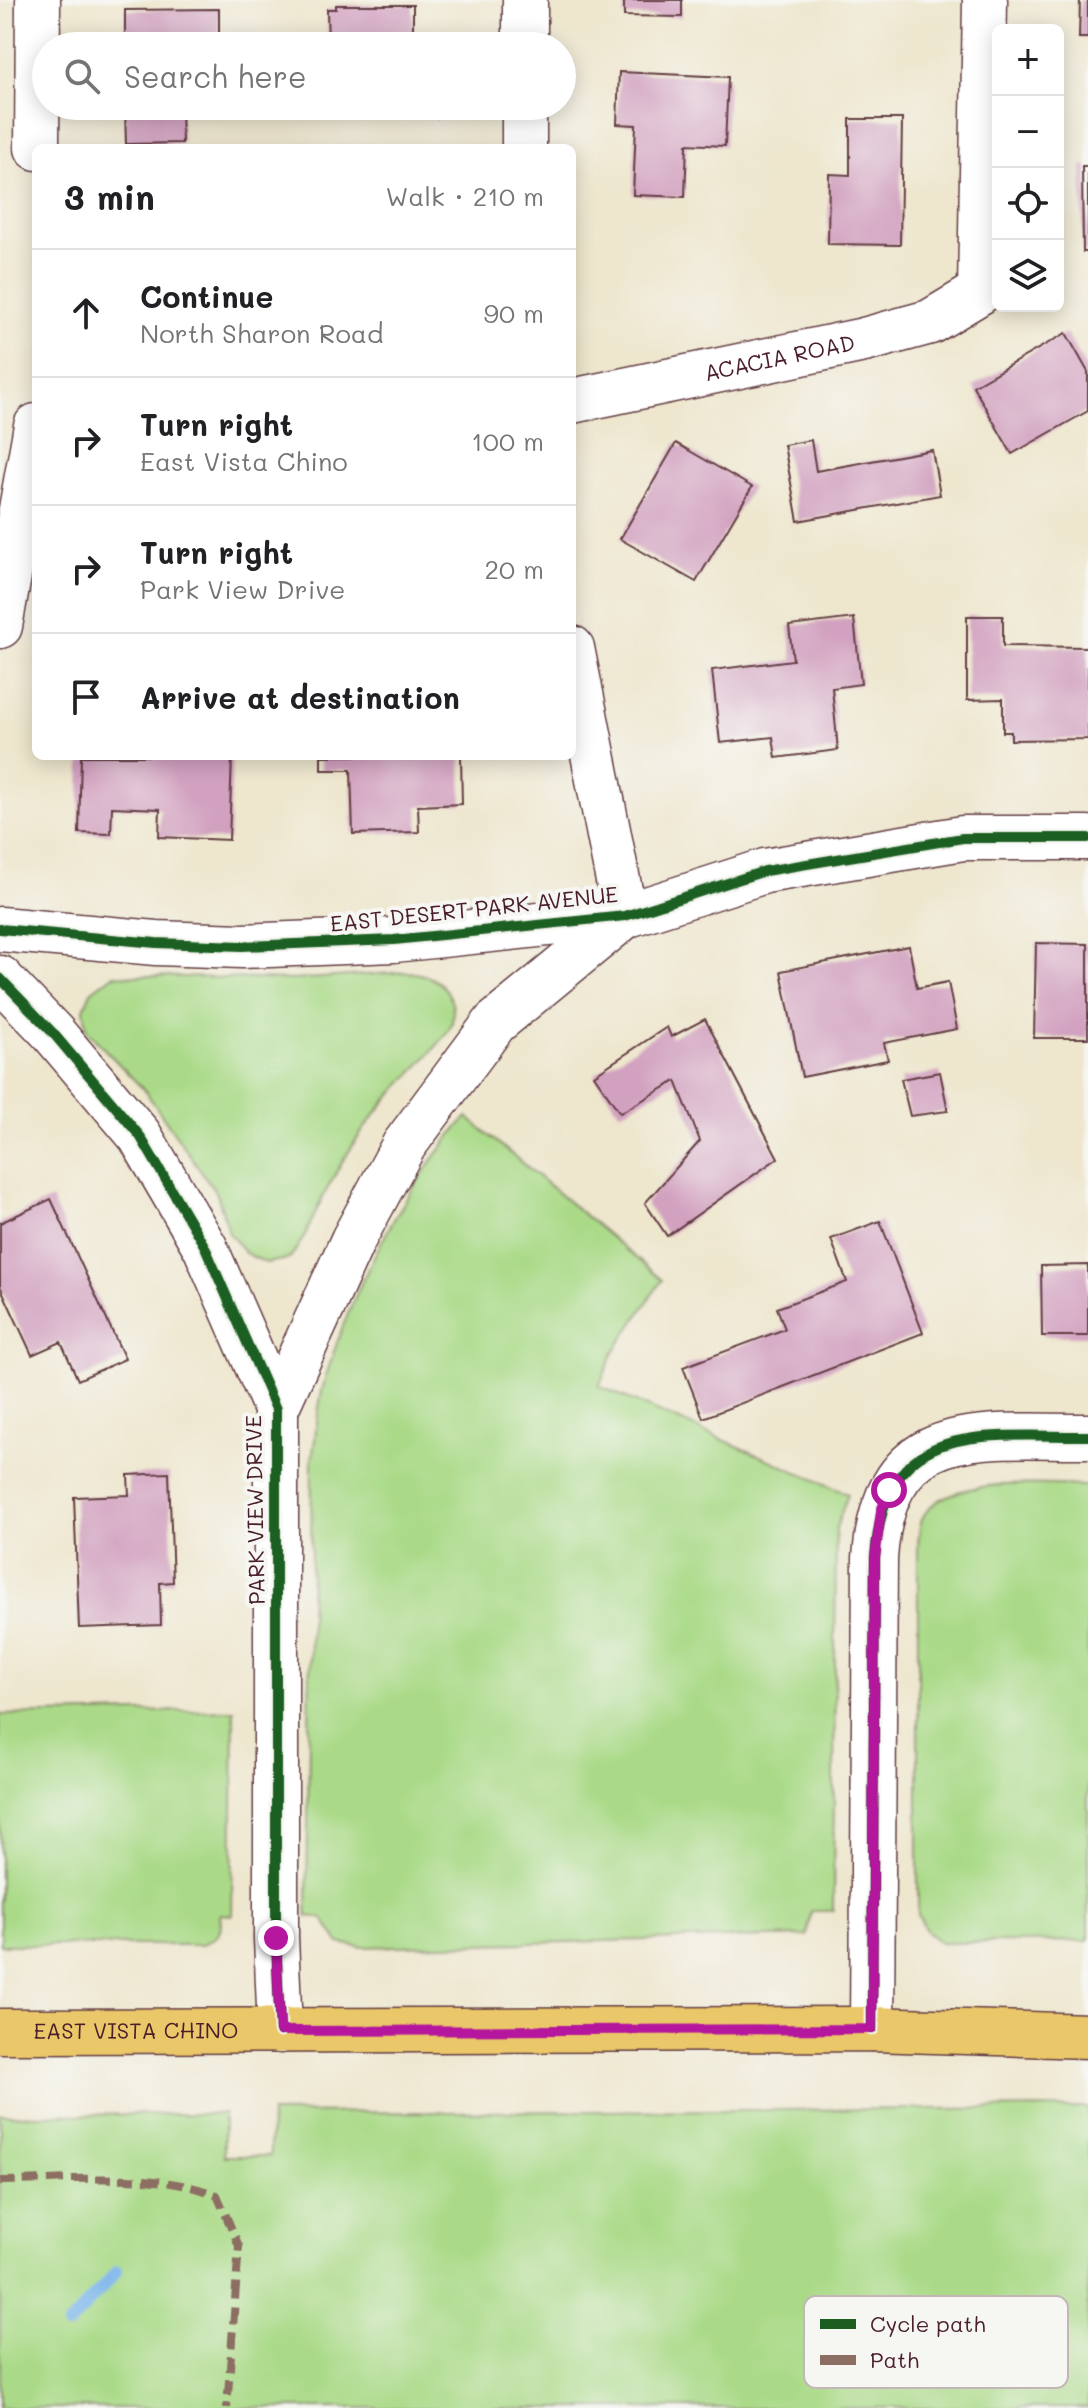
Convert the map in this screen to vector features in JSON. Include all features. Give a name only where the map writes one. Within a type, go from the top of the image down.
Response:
[{"type":"main road","name":"EAST VISTA CHINO","points":[[0,2031],[872,2029],[1088,2036]]},
{"type":"street","points":[[38,0],[38,32]]},
{"type":"street","points":[[525,0],[525,32]]},
{"type":"street","name":"ACACIA ROAD","points":[[576,400],[864,340],[930,322],[980,292],[985,0]]},
{"type":"street","points":[[37,120],[37,144]]},
{"type":"street","points":[[524,120],[524,144]]},
{"type":"street","points":[[0,413],[32,418]]},
{"type":"street","points":[[0,626],[32,448]]},
{"type":"street","points":[[576,668],[625,916]]},
{"type":"street","name":"EAST DESERT PARK AVENUE","points":[[0,929],[156,943],[318,945],[625,916],[781,868],[963,838],[1088,838]]},
{"type":"street","name":"PARK VIEW DRIVE","points":[[276,1409],[353,1240],[404,1145],[495,1023],[625,916]]},
{"type":"street","name":"PARK VIEW DRIVE","points":[[0,978],[53,1033],[140,1136],[205,1247],[276,1409],[280,2031]]},
{"type":"street","points":[[872,2029],[875,1558],[881,1511],[901,1471],[917,1458],[958,1440],[1088,1436]]},
{"type":"green space","points":[[407,972],[427,976],[442,986],[451,1001],[452,1022],[442,1039],[385,1102],[360,1135],[289,1259],[266,1263],[245,1253],[229,1233],[217,1194],[145,1091],[87,1031],[84,1009],[91,992],[113,975],[292,980]]},
{"type":"green space","points":[[467,1117],[662,1280],[614,1352],[599,1386],[848,1494],[836,1528],[833,1911],[811,1911],[807,1936],[361,1947],[339,1943],[323,1918],[307,1916],[312,1460],[321,1396],[334,1351],[380,1244],[420,1177]]},
{"type":"green space","points":[[1022,1484],[1088,1486],[1088,1941],[940,1943],[927,1932],[918,1915],[918,1551],[922,1519],[933,1504],[950,1494],[972,1488]]},
{"type":"green space","points":[[234,1710],[232,1915],[220,1914],[221,1927],[217,1936],[201,1945],[0,1945],[0,1715]]},
{"type":"green space","points":[[1088,2108],[1088,2408],[0,2408],[0,2115],[224,2114],[224,2156],[270,2156],[271,2113]]},
{"type":"building","points":[[624,0],[682,0],[682,17],[624,16]]},
{"type":"building","points":[[1080,0],[1088,0],[1088,38],[1079,38]]},
{"type":"building","points":[[336,5],[413,5],[413,32],[328,32],[327,9],[336,9]]},
{"type":"building","points":[[219,9],[219,32],[125,32],[125,10]]},
{"type":"building","points":[[619,72],[728,77],[725,146],[687,144],[685,197],[633,195],[636,125],[617,124]]},
{"type":"building","points":[[850,119],[902,119],[900,245],[828,244],[829,174],[850,175]]},
{"type":"building","points":[[125,120],[181,120],[182,143],[126,144]]},
{"type":"building","points":[[1082,166],[1088,166],[1088,252],[1083,252]]},
{"type":"building","points":[[1066,333],[1088,372],[1088,411],[1012,454],[973,386]]},
{"type":"building","points":[[811,440],[816,471],[932,450],[940,495],[798,521],[784,445]]},
{"type":"building","points":[[676,443],[752,487],[696,582],[620,539]]},
{"type":"building","points":[[967,616],[1003,616],[1003,646],[1088,647],[1088,739],[1011,740],[1011,732],[1003,732],[1003,699],[967,700]]},
{"type":"building","points":[[854,618],[861,684],[832,688],[838,750],[776,758],[773,737],[720,743],[712,670],[793,660],[789,626]]},
{"type":"building","points":[[81,760],[232,760],[229,840],[159,837],[160,809],[112,807],[111,834],[79,833]]},
{"type":"building","points":[[321,760],[461,760],[462,804],[418,806],[419,832],[353,834],[351,770],[321,770]]},
{"type":"building","points":[[1036,943],[1088,944],[1088,1038],[1034,1038]]},
{"type":"building","points":[[909,946],[917,988],[948,982],[957,1029],[884,1043],[888,1060],[802,1077],[781,971]]},
{"type":"building","points":[[705,1019],[778,1158],[667,1236],[645,1203],[700,1141],[676,1081],[620,1113],[594,1075],[667,1027],[671,1037]]},
{"type":"building","points":[[940,1072],[948,1111],[910,1116],[901,1079]]},
{"type":"building","points":[[51,1199],[125,1359],[78,1380],[61,1342],[32,1355],[0,1286],[0,1223]]},
{"type":"building","points":[[880,1221],[923,1333],[703,1418],[683,1367],[785,1329],[777,1308],[847,1282],[831,1239]]},
{"type":"building","points":[[1088,1265],[1088,1336],[1042,1336],[1041,1266]]},
{"type":"building","points":[[169,1473],[173,1582],[160,1583],[161,1625],[79,1628],[74,1497],[129,1495],[128,1475]]},
{"type":"waterway","points":[[68,2326],[117,2271]]},
{"type":"marked path","points":[[0,2181],[138,2180],[192,2187],[217,2195],[239,2246],[227,2408]]},
{"type":"cycle path","points":[[0,929],[156,943],[242,946],[394,940],[625,916],[765,871],[963,838],[1088,838]]},
{"type":"cycle path","points":[[0,978],[53,1033],[140,1136],[205,1247],[276,1409],[276,1938],[280,2031]]},
{"type":"cycle path","points":[[872,2029],[875,1558],[883,1512],[897,1480],[918,1458],[944,1444],[1010,1436],[1088,1436]]},
{"type":"route","points":[[276,1938],[280,2031],[872,2029],[875,1558],[876,1535],[889,1490]]}]
